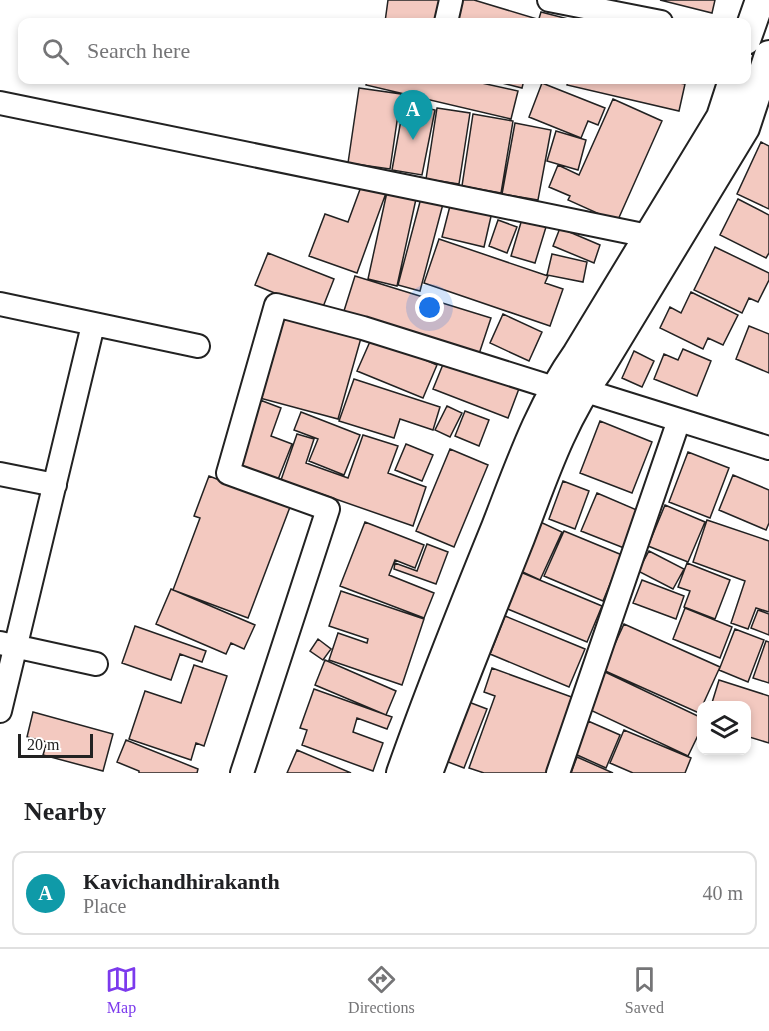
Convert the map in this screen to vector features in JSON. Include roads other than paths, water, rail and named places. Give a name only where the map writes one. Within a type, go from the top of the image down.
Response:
[{"type":"street","points":[[447,18],[451,0]]},
{"type":"street","points":[[549,0],[641,18]]},
{"type":"street","points":[[751,28],[760,0]]},
{"type":"street","points":[[429,773],[450,712],[550,463],[583,390],[599,369],[745,128],[769,55]]},
{"type":"street","points":[[401,773],[426,703],[525,453],[554,388],[721,117],[732,84]]},
{"type":"street","points":[[0,103],[648,236]]},
{"type":"street","points":[[0,304],[198,346]]},
{"type":"street","points":[[242,773],[328,509],[228,473],[276,305],[363,328],[554,388],[583,390],[769,448]]},
{"type":"street","points":[[0,711],[8,644],[55,485],[93,325]]},
{"type":"street","points":[[558,773],[679,420]]},
{"type":"street","points":[[0,474],[55,485]]},
{"type":"street","points":[[8,644],[96,664]]},
{"type":"place","name":"Kavichandhirakanth","points":[[413,140]]}]
